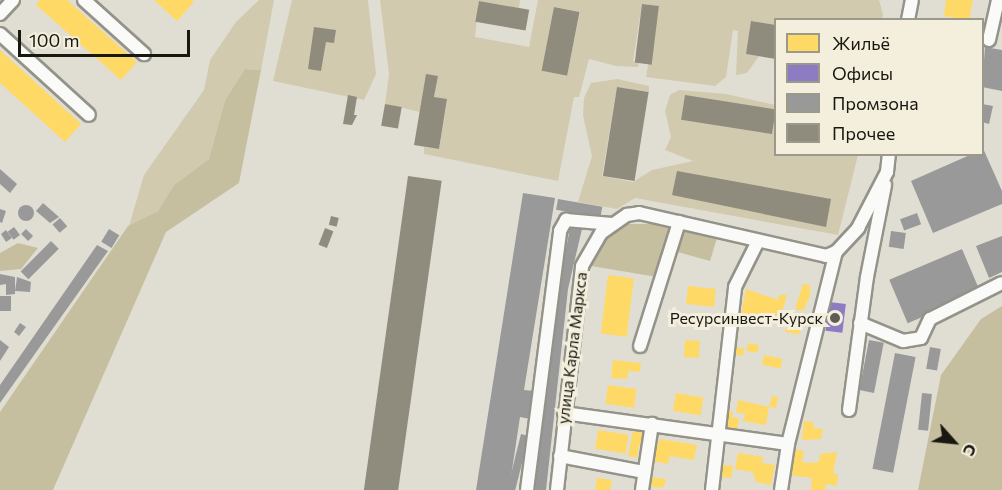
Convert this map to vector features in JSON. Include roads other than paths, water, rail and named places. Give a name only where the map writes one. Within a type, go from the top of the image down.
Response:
[{"type":"street","points":[[0,14],[13,0]]},
{"type":"street","points":[[84,0],[144,54]]},
{"type":"street","points":[[908,18],[912,0]]},
{"type":"street","points":[[991,41],[998,0]]},
{"type":"street","points":[[0,34],[89,115]]},
{"type":"street","points":[[849,410],[860,323],[889,156]]},
{"type":"street","points":[[780,490],[788,444],[836,252],[858,228],[887,172]]},
{"type":"street","name":"улица Карла Маркса","points":[[557,490],[582,266],[591,244],[612,225],[639,213],[815,256],[836,252]]},
{"type":"street","points":[[527,490],[560,231],[566,220],[612,225]]},
{"type":"street","points":[[640,346],[679,222]]},
{"type":"street","points":[[712,490],[735,287],[758,241]]},
{"type":"street","points":[[860,323],[903,341],[921,338],[930,319],[1002,283]]},
{"type":"street","points":[[564,413],[788,444]]},
{"type":"street","points":[[642,490],[652,424]]},
{"type":"street","points":[[560,456],[644,472]]},
{"type":"place","name":"Ресурсинвест-Курск","points":[[835,318]]}]
